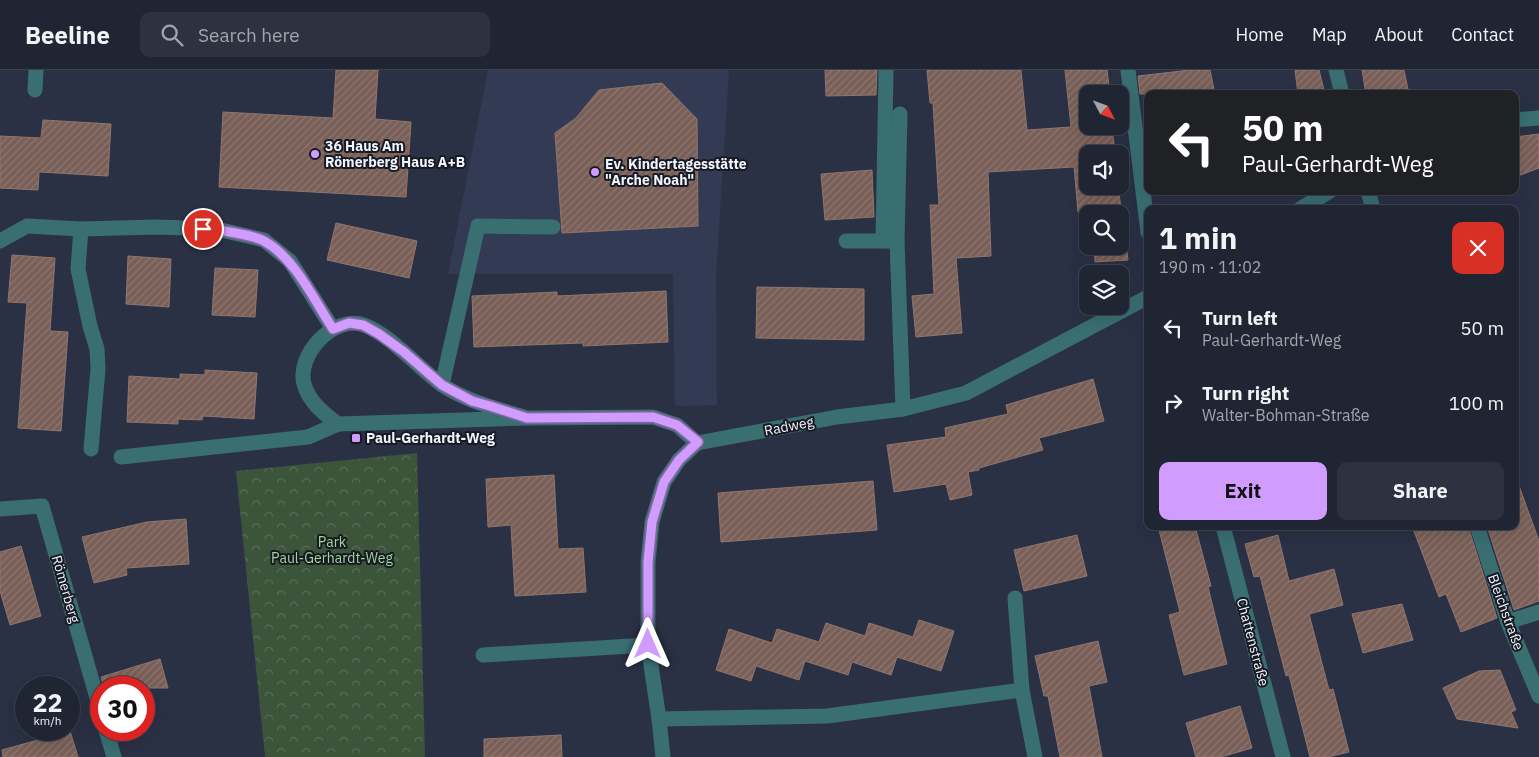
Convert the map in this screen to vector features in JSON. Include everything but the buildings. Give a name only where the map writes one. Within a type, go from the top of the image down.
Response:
[{"type":"street","points":[[35,90],[36,70]]},
{"type":"street","points":[[1128,70],[1145,205]]},
{"type":"street","points":[[1336,70],[1341,90]]},
{"type":"street","points":[[886,71],[890,241],[903,409]]},
{"type":"street","points":[[890,241],[900,114]]},
{"type":"street","points":[[1519,120],[1539,118]]},
{"type":"street","points":[[1307,205],[1323,195]]},
{"type":"street","points":[[0,241],[27,226],[81,229],[155,227],[217,229],[264,240],[290,261],[333,329]]},
{"type":"street","points":[[442,385],[478,226],[553,226]]},
{"type":"street","points":[[81,229],[78,269],[97,349],[98,369],[91,449]]},
{"type":"street","points":[[846,240],[890,241]]},
{"type":"street","name":"Radweg","points":[[698,442],[837,417],[903,409],[966,393],[1144,299]]},
{"type":"street","points":[[332,426],[304,386],[302,373],[310,351],[319,340],[333,329],[349,323],[363,325],[379,334],[404,352],[442,385],[472,401],[527,418]]},
{"type":"street","points":[[122,457],[308,437],[332,426],[527,418],[653,417],[677,425],[698,442],[679,460],[664,482],[652,522],[648,562],[648,644],[663,757]]},
{"type":"street","name":"Römerberg","points":[[0,509],[42,506],[91,676]]},
{"type":"street","name":"Chattenstraße","points":[[1224,530],[1283,757]]},
{"type":"street","name":"Bleichstraße","points":[[1478,530],[1508,622],[1539,696]]},
{"type":"street","points":[[1015,598],[1022,690],[1035,757]]},
{"type":"street","points":[[1508,622],[1539,612]]},
{"type":"street","points":[[483,655],[648,644]]},
{"type":"street","points":[[659,719],[827,716],[1022,690]]},
{"type":"street","points":[[109,741],[114,757]]},
{"type":"shaded area","name":"Ev. Kindertagesstätte \"Arche Noah\"","points":[[488,70],[729,70],[716,274],[717,405],[675,406],[673,274],[448,274]]},
{"type":"green space","name":"Park Paul-Gerhardt-Weg","points":[[417,453],[425,757],[265,757],[236,471]]},
{"type":"place","name":"36 Haus Am Römerberg Haus A+B","points":[[315,154]]},
{"type":"place","name":"Ev. Kindertagesstätte \"Arche Noah\"","points":[[595,172]]},
{"type":"place","name":"Paul-Gerhardt-Weg","points":[[356,438]]},
{"type":"route","points":[[203,229],[217,229],[264,240],[290,261],[333,329],[349,323],[363,325],[404,352],[442,385],[472,401],[527,418],[653,417],[677,425],[698,442],[679,460],[664,482],[652,522],[648,562],[648,644]]}]
